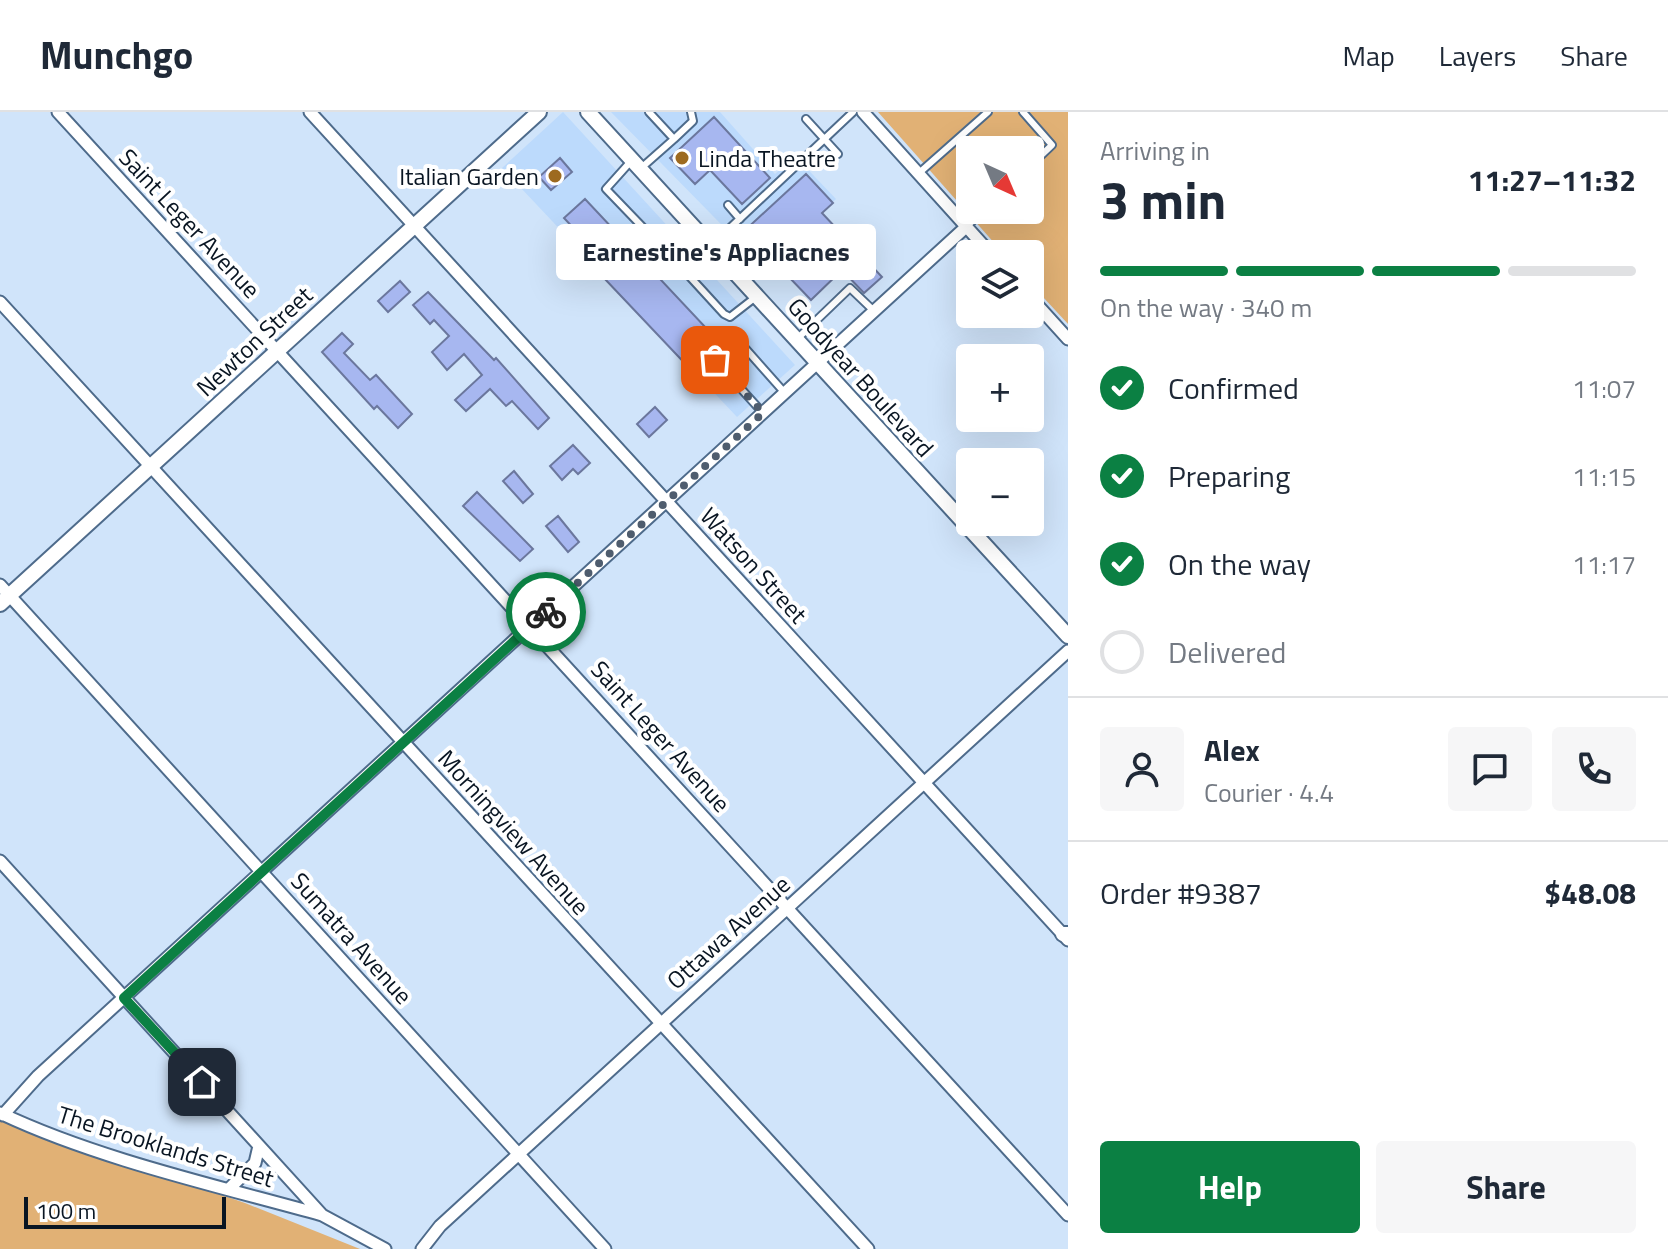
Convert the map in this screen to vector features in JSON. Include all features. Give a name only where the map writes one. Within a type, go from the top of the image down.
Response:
[{"type":"street","name":"Saint Leger Avenue","points":[[58,112],[1068,1215]]},
{"type":"street","name":"Watson Street","points":[[310,112],[1066,936]]},
{"type":"street","name":"Newton Street","points":[[3,595],[151,466],[539,112]]},
{"type":"street","name":"Goodyear Boulevard","points":[[588,112],[1068,636]]},
{"type":"street","points":[[863,112],[978,240]]},
{"type":"street","points":[[2,1114],[38,1076],[966,227]]},
{"type":"street","name":"Morningview Avenue","points":[[0,302],[868,1249]]},
{"type":"street","points":[[1044,312],[1068,339]]},
{"type":"street","name":"Sumatra Avenue","points":[[3,595],[263,871],[605,1249]]},
{"type":"street","name":"Ottawa Avenue","points":[[422,1249],[440,1226],[1068,651]]},
{"type":"street","points":[[0,861],[322,1215],[385,1249]]},
{"type":"street","name":"The Brooklands Street","points":[[2,1114],[52,1137],[322,1215]]},
{"type":"street","points":[[229,1189],[255,1163],[259,1146]]},
{"type":"lane","points":[[649,112],[674,139]]},
{"type":"lane","points":[[691,112],[693,121],[674,139],[606,189],[730,317],[757,296]]},
{"type":"lane","points":[[681,267],[740,219],[853,112]]},
{"type":"lane","points":[[919,174],[988,112]]},
{"type":"lane","points":[[1023,112],[1052,145],[1044,153]]},
{"type":"lane","points":[[806,119],[838,154]]},
{"type":"lane","points":[[728,205],[740,219]]},
{"type":"lane","points":[[661,248],[690,223]]},
{"type":"lane","points":[[966,227],[969,224]]},
{"type":"lane","points":[[797,339],[850,288],[875,312]]},
{"type":"lane","points":[[763,413],[715,360],[737,339],[785,393]]},
{"type":"shaded area","points":[[563,112],[795,365],[737,417],[502,168]]},
{"type":"shaded area","points":[[611,112],[720,112],[775,174],[795,156],[836,199],[763,267]]},
{"type":"shaded area","points":[[878,112],[1068,112],[1068,324],[1044,298],[1044,240],[992,240],[977,224],[1044,224],[1044,136],[956,136],[956,200]]},
{"type":"shaded area","points":[[0,1119],[245,1203],[360,1249],[0,1249]]},
{"type":"building","points":[[714,117],[770,178],[742,204],[710,170],[695,184],[670,158]]},
{"type":"building","points":[[560,158],[572,172],[551,190],[539,177]]},
{"type":"building","points":[[806,174],[833,203],[822,213],[882,277],[864,293],[842,270],[811,300],[786,274],[812,249],[797,233],[767,260],[742,233]]},
{"type":"building","points":[[585,199],[722,345],[694,373],[585,258],[594,250],[564,218]]},
{"type":"building","points":[[400,281],[410,292],[388,312],[378,301]]},
{"type":"building","points":[[428,292],[494,360],[496,358],[549,418],[538,429],[512,401],[506,406],[490,389],[466,411],[455,400],[482,375],[464,354],[447,370],[432,352],[449,336],[434,320],[430,324],[413,305]]},
{"type":"building","points":[[342,333],[353,344],[344,353],[370,380],[376,375],[412,414],[398,428],[377,406],[374,409],[322,352]]},
{"type":"building","points":[[655,407],[667,420],[649,437],[637,424]]},
{"type":"building","points":[[573,445],[590,463],[578,474],[573,469],[562,480],[550,466]]},
{"type":"building","points":[[514,471],[533,494],[523,503],[503,481]]},
{"type":"building","points":[[477,492],[533,549],[520,561],[463,506]]},
{"type":"building","points":[[558,516],[579,542],[568,552],[546,526]]},
{"type":"way so far","points":[[546,612],[763,413],[715,360]]},
{"type":"place","name":"Linda Theatre","points":[[682,158]]},
{"type":"place","name":"Italian Garden","points":[[555,176]]},
{"type":"place","name":"Earnestine's Appliacnes","points":[[715,360]]},
{"type":"route","points":[[202,1082],[124,998],[546,612]]}]
